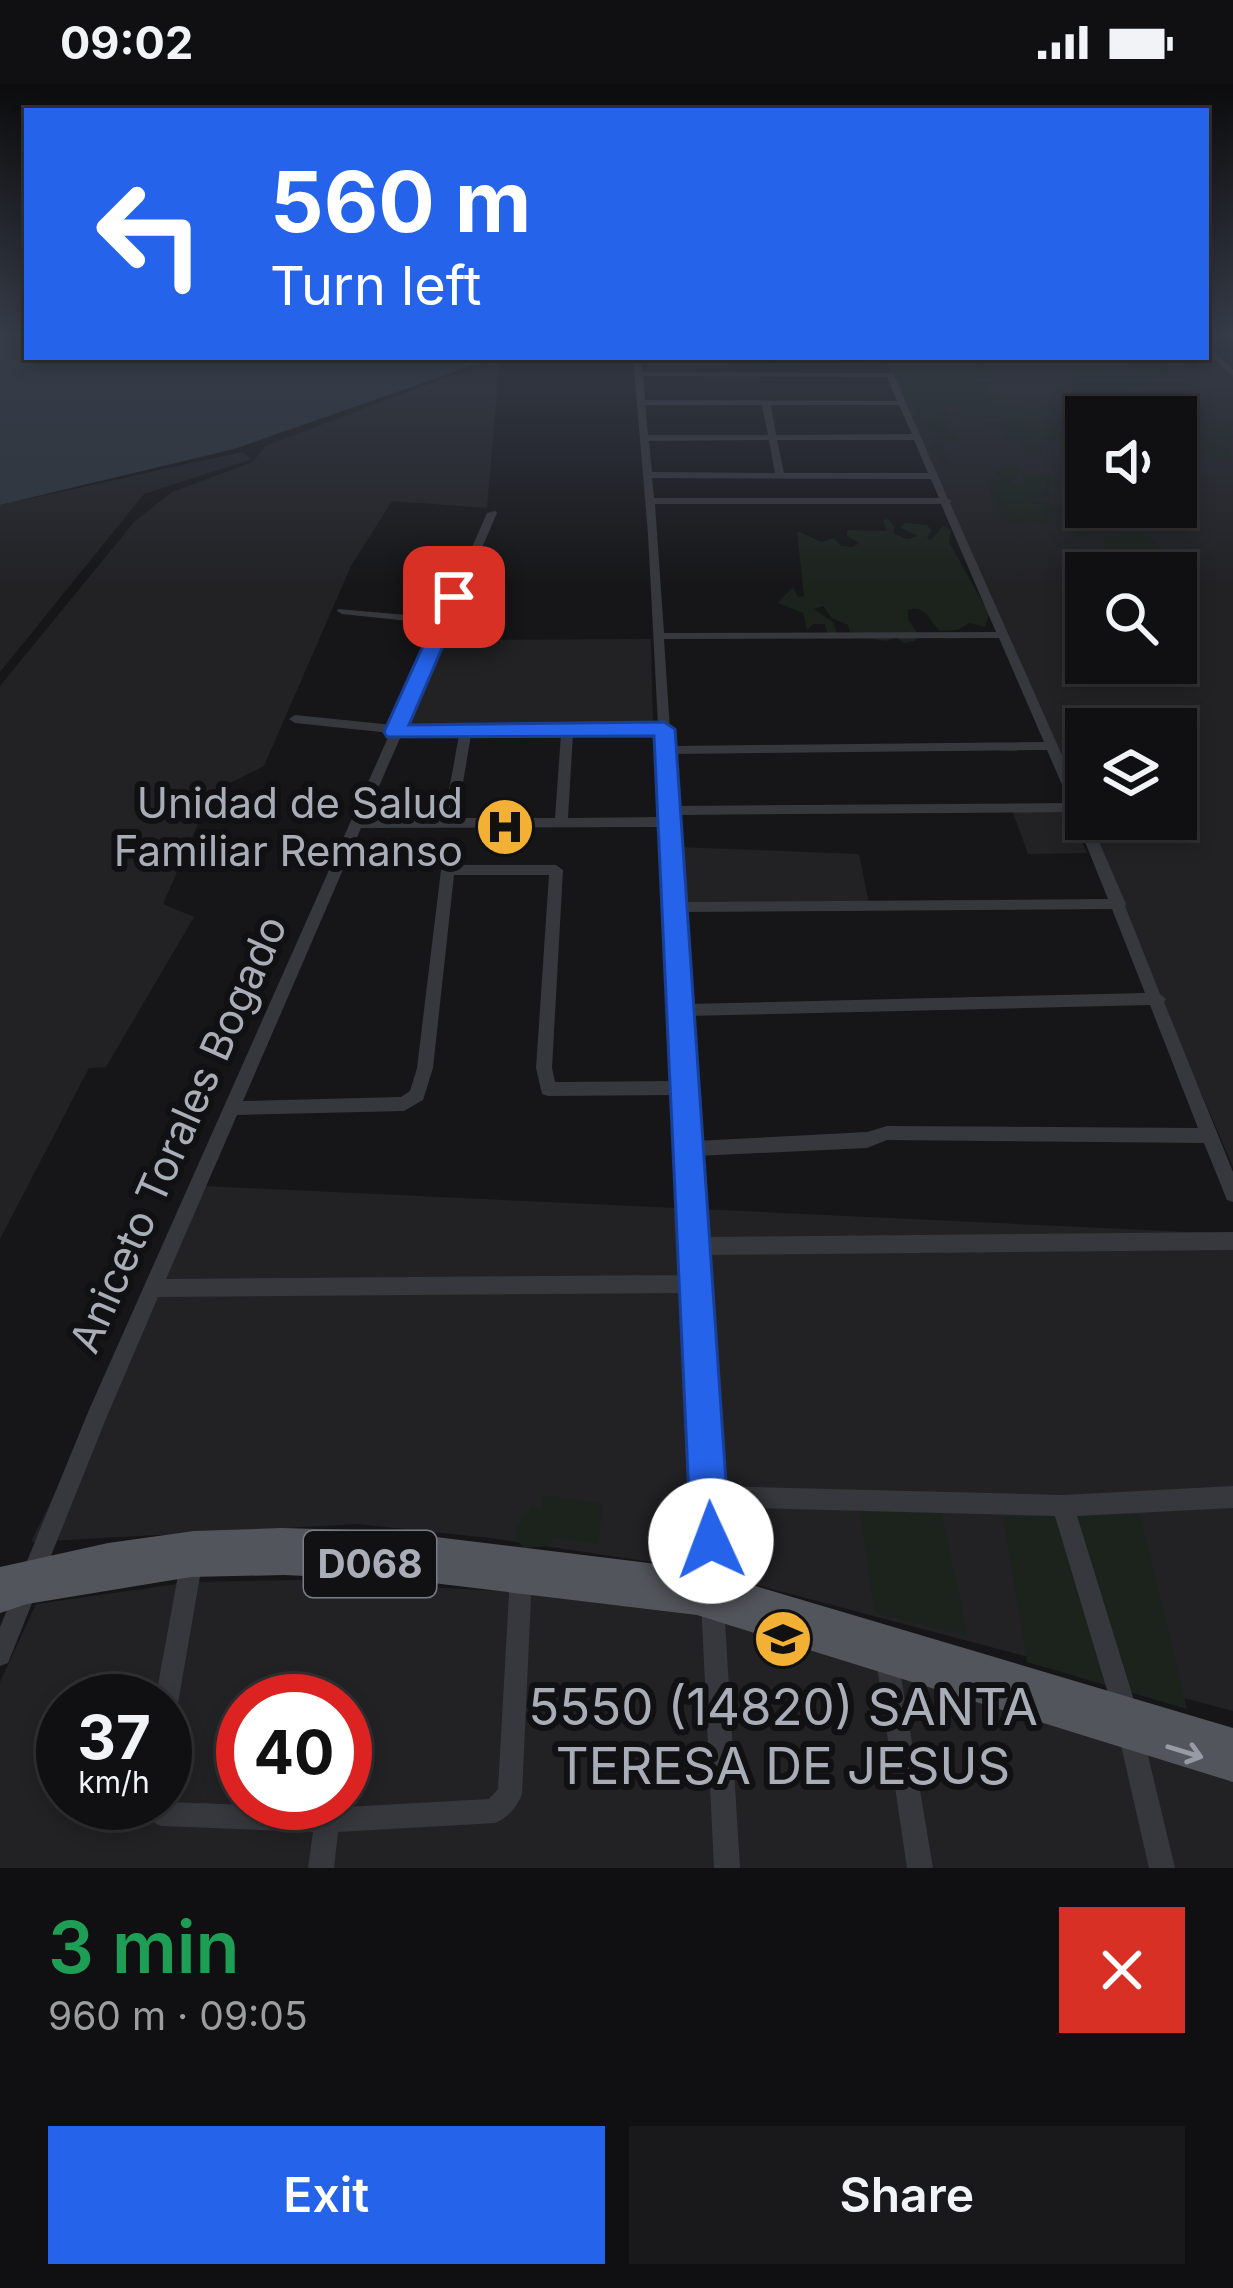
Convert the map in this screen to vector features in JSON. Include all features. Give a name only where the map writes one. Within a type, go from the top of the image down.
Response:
[{"type":"main road","name":"D068","points":[[0,1580],[31,1581],[193,1554],[351,1563],[418,1558],[712,1596],[1126,1723],[1233,1767]]},
{"type":"main road","name":"D068","points":[[0,1600],[31,1581]]},
{"type":"main road","name":"D068","points":[[1126,1723],[1233,1742]]},
{"type":"street","points":[[642,420],[698,1284],[727,1868]]},
{"type":"street","points":[[769,420],[780,476]]},
{"type":"street","points":[[907,420],[1065,776]]},
{"type":"street","points":[[643,438],[915,437]]},
{"type":"street","points":[[647,475],[934,476]]},
{"type":"street","points":[[649,501],[947,502]]},
{"type":"street","name":"Aniceto Torales Bogado","points":[[0,1655],[154,1288],[492,513]]},
{"type":"street","points":[[342,611],[443,621]]},
{"type":"street","points":[[658,636],[1004,635]]},
{"type":"street","points":[[295,719],[396,730],[664,729]]},
{"type":"street","points":[[561,822],[567,730]]},
{"type":"street","points":[[450,822],[466,731]]},
{"type":"street","points":[[665,750],[1052,746]]},
{"type":"street","points":[[356,823],[1065,807]]},
{"type":"street","points":[[1092,840],[1233,1194]]},
{"type":"street","points":[[232,1108],[404,1104],[417,1095],[425,1068],[448,870],[556,869],[544,1068],[548,1089],[686,1088]]},
{"type":"street","points":[[675,907],[1118,904]]},
{"type":"street","points":[[681,1010],[1158,999]]},
{"type":"street","points":[[689,1149],[867,1140],[887,1133],[1210,1136]]},
{"type":"street","points":[[694,1246],[1233,1241]]},
{"type":"street","points":[[154,1288],[698,1284]]},
{"type":"street","points":[[709,1496],[1064,1506],[1233,1497]]},
{"type":"street","points":[[1064,1506],[1162,1868]]},
{"type":"street","points":[[171,1674],[193,1554]]},
{"type":"street","points":[[372,1818],[495,1811],[510,1794],[522,1571]]},
{"type":"street","points":[[886,1650],[920,1868]]},
{"type":"street","points":[[321,1868],[326,1830]]},
{"type":"shaded area","points":[[0,420],[316,420],[234,449],[0,505]]},
{"type":"shaded area","points":[[333,420],[495,420],[487,508],[392,501],[351,566],[264,766],[212,792],[163,904],[194,917],[106,1067],[89,1068],[0,1239],[0,686],[134,522],[172,492],[253,462],[265,446]]},
{"type":"shaded area","points":[[912,420],[1065,420],[1065,528],[1197,528],[1197,420],[1233,420],[1233,1167],[1093,840],[1197,840],[1197,708],[1065,708],[1065,776]]},
{"type":"shaded area","points":[[921,420],[950,420],[945,429],[956,433],[959,441],[943,444],[945,458],[953,465],[940,463],[930,448],[937,434],[923,427]]},
{"type":"shaded area","points":[[1052,420],[1065,428],[1065,437],[1050,443],[1032,438],[1047,447],[1036,458],[1015,449],[1022,446],[1021,441],[996,439],[1004,436],[1004,430],[989,429],[985,423]]},
{"type":"shaded area","points":[[1197,420],[1233,424],[1229,455],[1233,458],[1211,464],[1197,452]]},
{"type":"shaded area","points":[[242,452],[252,459],[144,494],[0,672],[0,505]]},
{"type":"shaded area","points":[[1008,464],[1021,469],[1012,484],[1026,488],[1023,474],[1041,474],[1063,483],[1048,488],[1050,496],[1030,499],[1065,507],[1065,521],[1058,511],[1043,525],[1027,520],[1009,525],[993,504],[997,502],[988,478],[1002,481],[995,473]]},
{"type":"shaded area","points":[[883,520],[895,527],[893,533],[907,539],[918,536],[901,528],[905,523],[927,525],[931,540],[943,526],[951,530],[949,542],[989,614],[985,627],[969,623],[958,630],[940,631],[923,611],[914,609],[908,610],[908,620],[918,634],[915,641],[904,643],[896,637],[886,641],[851,636],[848,625],[832,618],[823,606],[814,609],[834,623],[837,634],[827,633],[825,624],[813,624],[807,630],[803,613],[778,603],[793,587],[798,597],[804,596],[797,531],[822,542],[834,538],[841,546],[853,547],[859,543],[847,536],[847,530],[887,531]]},
{"type":"shaded area","points":[[1072,530],[1091,532],[1076,537]]},
{"type":"shaded area","points":[[1124,530],[1145,533],[1166,552],[1087,550],[1102,547],[1106,534],[1121,537]]},
{"type":"shaded area","points":[[651,639],[653,727],[404,727],[441,640]]},
{"type":"shaded area","points":[[1065,809],[1065,840],[1081,840],[1087,853],[1028,854],[1012,810]]},
{"type":"shaded area","points":[[679,847],[859,854],[869,904],[685,904]]},
{"type":"shaded area","points":[[204,1186],[1233,1234],[1233,1711],[692,1568],[489,1538],[357,1524],[31,1542]]},
{"type":"shaded area","points":[[543,1495],[603,1504],[598,1544],[553,1537],[550,1546],[524,1548],[515,1538],[517,1524],[532,1505],[541,1509]]},
{"type":"shaded area","points":[[859,1507],[940,1508],[968,1636],[875,1613]]},
{"type":"shaded area","points":[[1140,1514],[1187,1709],[1027,1662],[1003,1517]]},
{"type":"shaded area","points":[[298,1580],[521,1592],[709,1612],[1233,1782],[1233,1868],[0,1868],[0,1682],[36,1604],[191,1582]]},
{"type":"place","name":"Unidad de Salud Familiar Remanso","points":[[505,827]]},
{"type":"place","name":"5550 (14820) SANTA TERESA DE JESUS","points":[[783,1639]]},
{"type":"route","points":[[454,597],[395,732],[664,729],[711,1541]]}]
